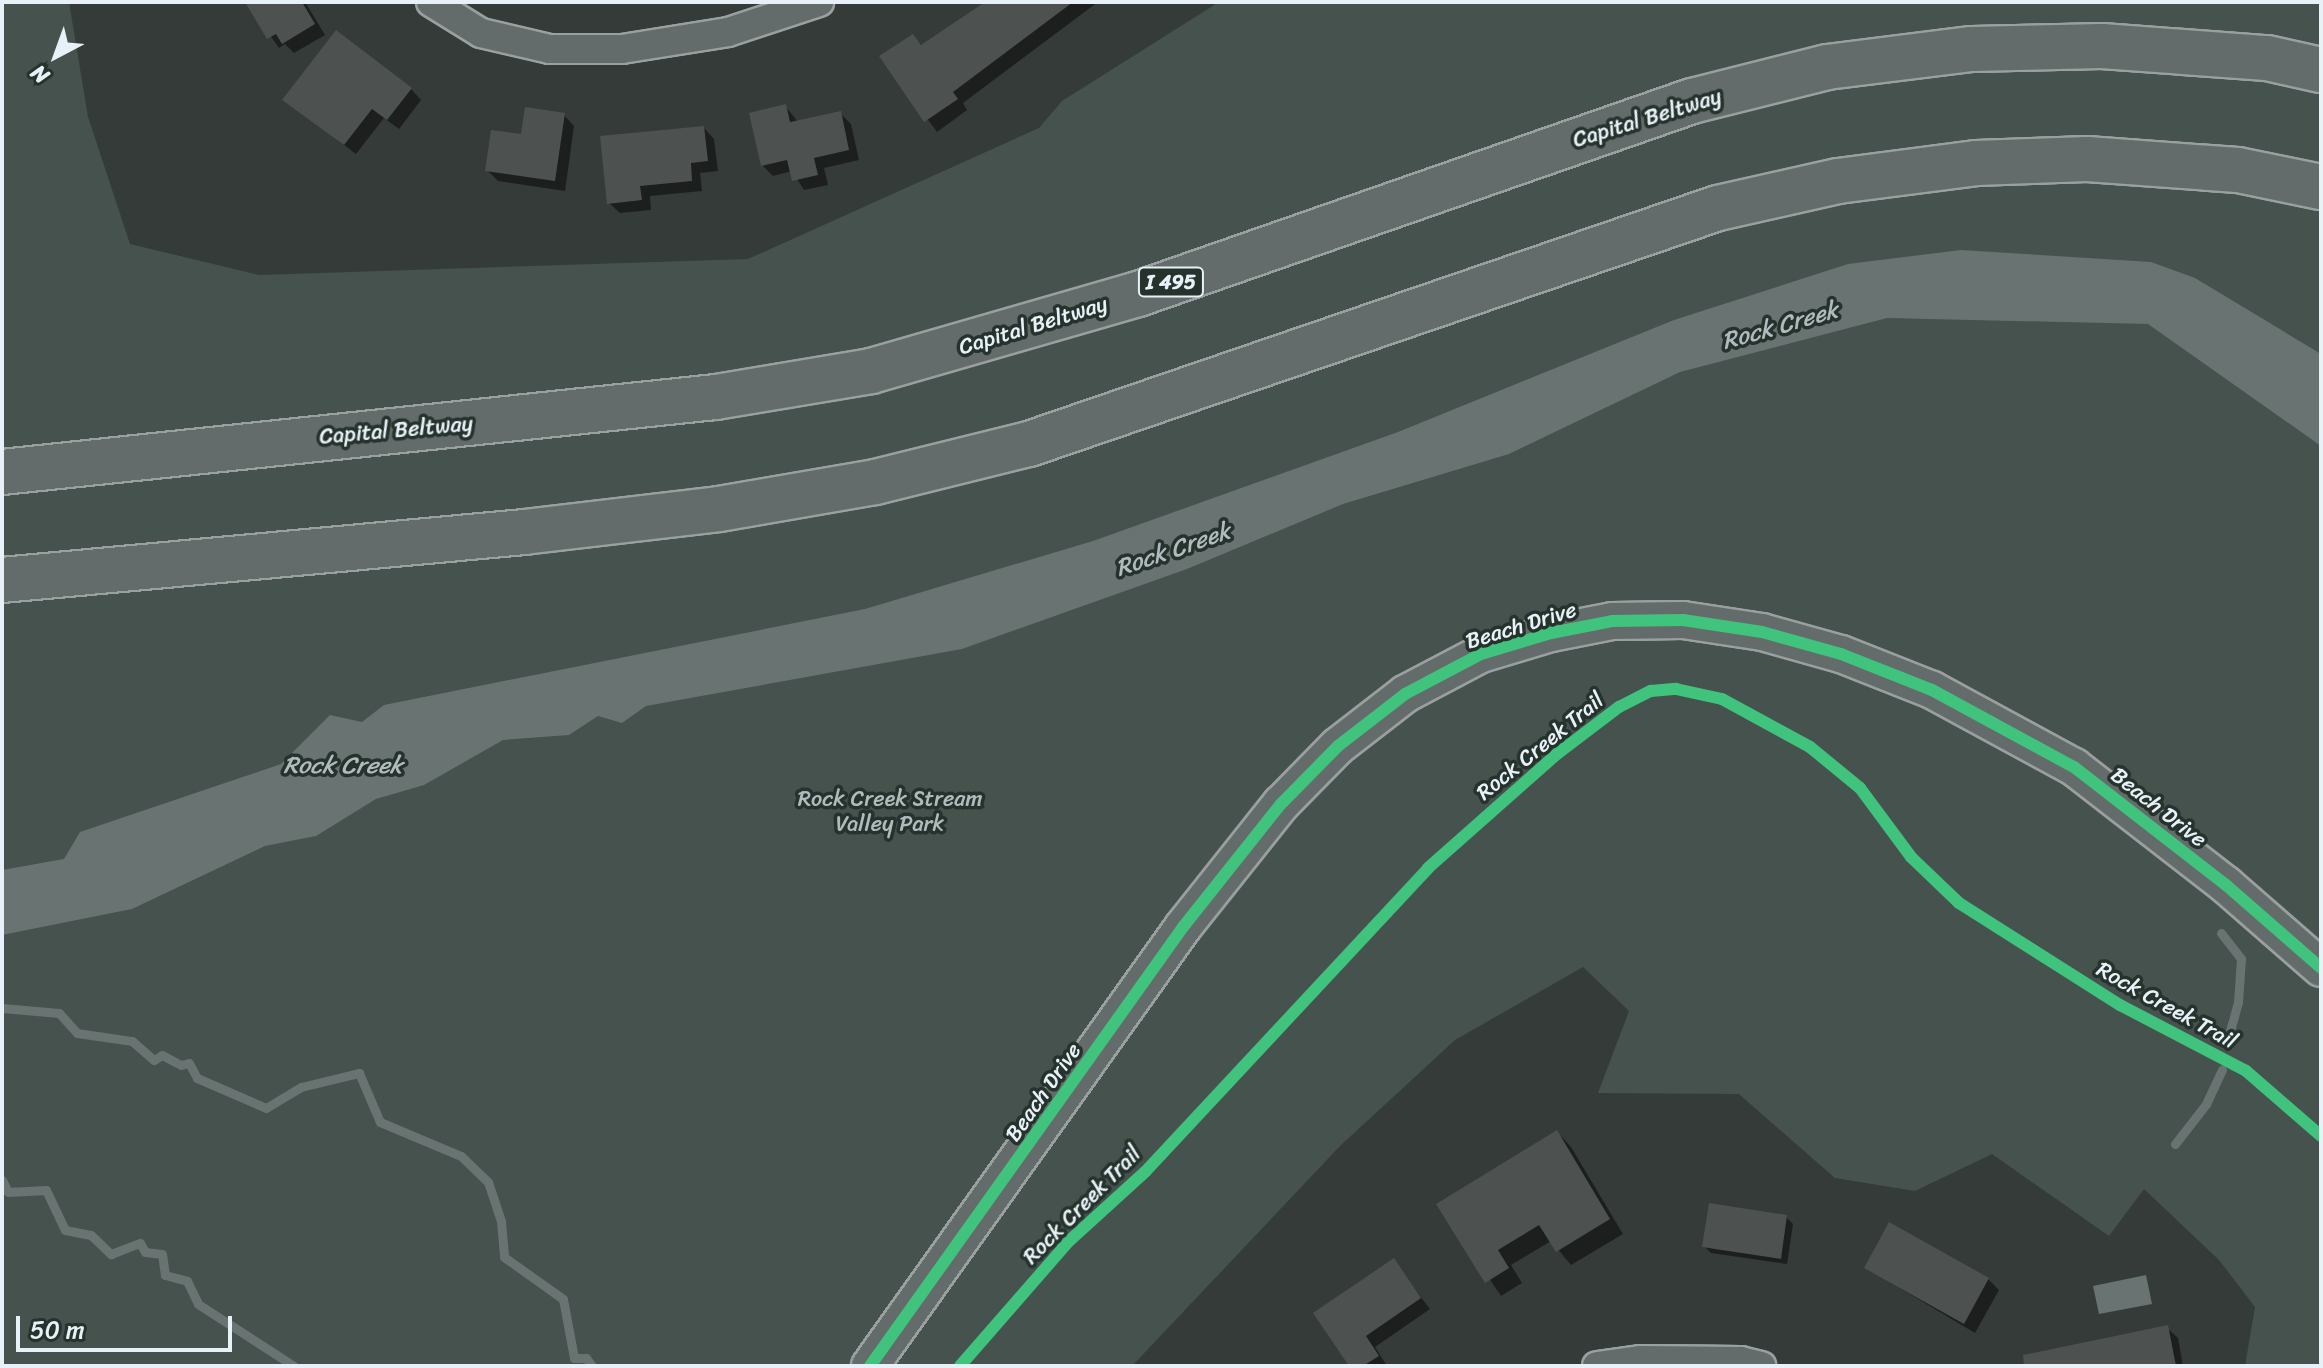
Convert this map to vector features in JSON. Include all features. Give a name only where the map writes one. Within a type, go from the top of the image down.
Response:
[{"type":"highway","name":"Capital Beltway","points":[[2,472],[716,397],[871,371],[1138,294],[1692,101],[1827,67],[1972,49],[2102,46],[2267,58],[2321,70]]},
{"type":"highway","points":[[2,580],[524,532],[719,509],[875,482],[1043,439],[1718,208],[1838,181],[1976,163],[2087,159],[2238,170],[2321,187]]},
{"type":"street","points":[[431,2],[481,33],[550,49],[622,49],[728,32],[819,2]]},
{"type":"street","name":"Beach Drive","points":[[870,1366],[1183,927],[1281,804],[1338,746],[1405,694],[1481,654],[1551,633],[1612,621],[1683,620],[1762,632],[1841,654],[1932,690],[2074,767],[2226,885],[2321,968]]},
{"type":"street","points":[[1597,1366],[1640,1360],[1741,1361],[1761,1366]]},
{"type":"green space","name":"Rock Creek Stream Valley Park","points":[[2,2],[69,2],[88,117],[130,244],[259,275],[748,259],[1039,128],[1062,101],[1219,2],[2321,2],[2321,1366],[2245,1366],[2255,1307],[2219,1260],[2144,1189],[2109,1236],[1992,1154],[1915,1191],[1835,1178],[1739,1094],[1598,1093],[1629,1011],[1583,967],[1455,1040],[1340,1146],[1132,1366],[2,1366]]},
{"type":"water","name":"Rock Creek","points":[[1961,250],[2151,262],[2195,278],[2321,354],[2321,446],[2148,324],[1887,318],[1680,372],[1509,454],[1343,504],[1187,569],[962,649],[646,706],[622,723],[598,716],[569,735],[503,740],[424,785],[376,799],[316,836],[265,846],[132,909],[2,935],[2,870],[64,859],[80,832],[281,764],[330,715],[362,722],[384,705],[865,609],[1093,541],[1398,432],[1674,320],[1848,264]]},
{"type":"water","points":[[2146,1275],[2152,1304],[2099,1314],[2093,1286]]},
{"type":"building","points":[[245,2],[302,2],[315,24],[282,44],[276,34],[267,39]]},
{"type":"building","points":[[985,2],[1073,2],[953,92],[958,99],[924,122],[879,56],[913,34],[921,45]]},
{"type":"building","points":[[336,30],[412,88],[387,120],[372,109],[344,145],[282,100]]},
{"type":"building","points":[[786,104],[790,122],[841,111],[849,150],[814,158],[818,175],[792,181],[787,160],[761,166],[749,113]]},
{"type":"building","points":[[525,107],[565,113],[555,181],[485,171],[491,130],[521,134]]},
{"type":"building","points":[[704,126],[708,161],[691,163],[692,181],[640,186],[642,200],[607,204],[600,136]]},
{"type":"building","points":[[1557,1130],[1610,1219],[1556,1252],[1539,1225],[1498,1250],[1509,1268],[1485,1283],[1436,1204]]},
{"type":"building","points":[[1709,1203],[1787,1215],[1781,1259],[1702,1247]]},
{"type":"building","points":[[1889,1222],[1989,1278],[1964,1324],[1864,1268]]},
{"type":"building","points":[[1394,1258],[1421,1298],[1366,1336],[1379,1356],[1363,1366],[1349,1366],[1313,1313]]},
{"type":"building","points":[[2168,1325],[2176,1366],[2024,1366],[2023,1355]]},
{"type":"waterway","points":[[2221,933],[2241,959],[2238,1002],[2227,1042]]},
{"type":"waterway","points":[[2,1008],[59,1013],[77,1033],[132,1041],[154,1060],[162,1055],[181,1065],[189,1063],[197,1078],[266,1108],[301,1087],[359,1073],[380,1122],[461,1156],[488,1182],[501,1221],[504,1257],[563,1299],[574,1358],[586,1358],[592,1366]]},
{"type":"waterway","points":[[2175,1144],[2206,1104],[2222,1070]]},
{"type":"waterway","points":[[2,1180],[8,1192],[46,1190],[65,1230],[91,1235],[111,1254],[140,1243],[145,1252],[162,1254],[165,1275],[187,1281],[198,1304],[294,1366]]},
{"type":"cycle path","points":[[870,1366],[1183,927],[1281,804],[1338,746],[1405,694],[1481,654],[1551,633],[1612,621],[1683,620],[1762,632],[1841,654],[1932,690],[2074,767],[2226,885],[2321,968]]},
{"type":"cycle path","name":"Rock Creek Trail","points":[[960,1366],[1068,1242],[1145,1172],[1428,868],[1557,754],[1619,707],[1651,691],[1676,689],[1722,699],[1810,747],[1860,788],[1911,857],[1959,903],[2120,1005],[2246,1071],[2321,1136]]}]
